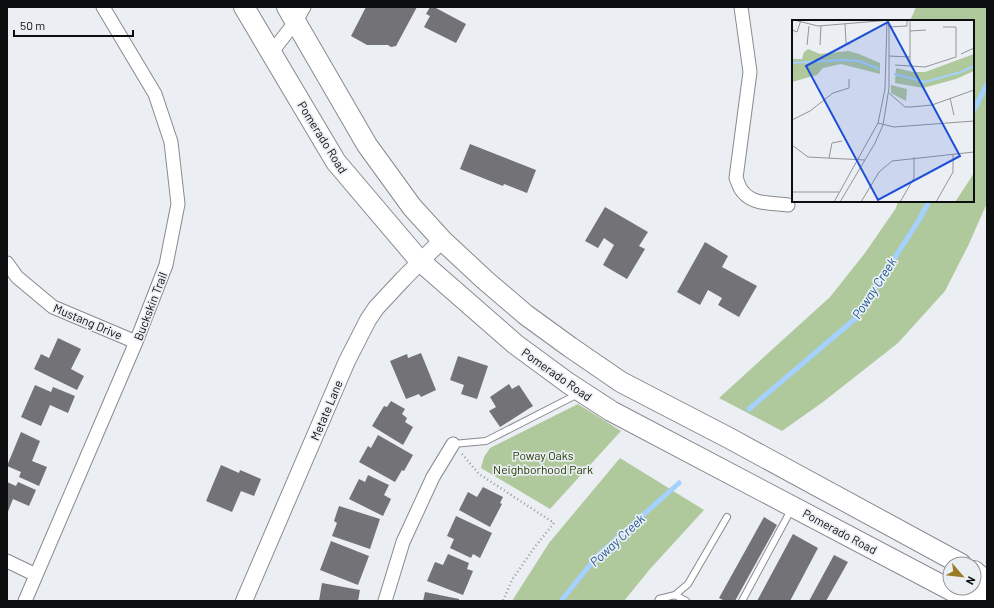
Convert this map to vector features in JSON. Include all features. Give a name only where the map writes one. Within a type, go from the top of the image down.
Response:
[{"type":"main road","name":"Pomerado Road","points":[[244,7],[336,162],[420,261],[515,344],[611,411],[793,506],[963,599],[987,599]]},
{"type":"main road","points":[[296,12],[367,144],[412,207],[442,240],[526,315],[621,382],[946,556]]},
{"type":"street","name":"Buckskin Trail","points":[[25,601],[136,342],[166,265],[178,204],[171,142],[155,94],[103,7]]},
{"type":"street","points":[[742,7],[750,72],[736,178],[743,193],[752,199],[761,202],[788,205]]},
{"type":"street","points":[[271,53],[296,12]]},
{"type":"street","name":"Metate Lane","points":[[244,601],[347,361],[368,320],[376,308],[442,240]]},
{"type":"street","name":"Mustang Drive","points":[[7,263],[17,277],[53,308],[136,342]]},
{"type":"street","points":[[385,601],[403,542],[433,477],[453,444]]},
{"type":"street","points":[[7,561],[36,575]]},
{"type":"lane","points":[[453,444],[486,441],[582,392]]},
{"type":"lane","points":[[742,601],[793,506]]},
{"type":"lane","points":[[658,601],[659,599],[674,595],[688,584],[727,517]]},
{"type":"lane","points":[[674,595],[686,601]]},
{"type":"path","points":[[453,444],[479,474],[554,523],[534,548],[512,580],[503,601]]},
{"type":"green space","points":[[916,7],[987,7],[987,203],[968,246],[945,291],[898,343],[823,402],[782,431],[719,398],[830,297],[865,253],[896,208],[898,202],[974,202],[974,20],[910,20]]},
{"type":"green space","name":"Poway Oaks Neighborhood Park","points":[[578,404],[621,431],[550,509],[481,468],[484,457],[490,448]]},
{"type":"green space","points":[[620,458],[704,510],[650,569],[624,601],[512,601],[549,543]]},
{"type":"building","points":[[366,7],[417,7],[396,46],[391,47],[388,45],[367,45],[351,36]]},
{"type":"building","points":[[430,7],[434,7],[466,24],[456,43],[424,27],[430,16],[426,14]]},
{"type":"building","points":[[470,144],[536,170],[527,193],[504,184],[503,186],[460,169]]},
{"type":"building","points":[[605,207],[648,232],[639,246],[645,249],[627,279],[603,265],[614,245],[604,238],[598,248],[585,241]]},
{"type":"building","points":[[705,242],[728,256],[722,267],[757,286],[739,317],[718,305],[722,298],[708,290],[700,305],[677,292]]},
{"type":"building","points":[[58,338],[81,349],[71,369],[84,376],[77,390],[34,369],[41,354],[49,358]]},
{"type":"building","points":[[421,353],[436,390],[421,397],[419,394],[406,399],[390,361],[407,354],[408,358]]},
{"type":"building","points":[[458,356],[488,366],[477,399],[461,394],[464,385],[450,380]]},
{"type":"building","points":[[509,384],[512,389],[519,385],[533,406],[500,427],[489,411],[496,407],[490,397]]},
{"type":"building","points":[[35,385],[51,392],[53,387],[75,396],[68,413],[50,405],[41,426],[21,417]]},
{"type":"building","points":[[391,401],[405,409],[402,414],[407,418],[405,422],[413,427],[403,445],[372,426],[384,406],[387,407]]},
{"type":"building","points":[[21,432],[40,441],[32,461],[47,467],[39,486],[19,477],[21,472],[7,466]]},
{"type":"building","points":[[378,435],[413,455],[404,471],[402,470],[395,482],[359,462],[368,446],[371,448]]},
{"type":"building","points":[[221,465],[239,473],[240,470],[261,479],[254,496],[241,491],[232,512],[206,501]]},
{"type":"building","points":[[368,475],[389,485],[384,495],[391,499],[383,516],[349,499],[359,479],[365,482]]},
{"type":"building","points":[[7,482],[16,486],[18,482],[36,490],[29,506],[13,499],[7,514]]},
{"type":"building","points":[[483,487],[503,497],[500,503],[502,504],[490,527],[459,510],[468,492],[477,497]]},
{"type":"building","points":[[339,506],[380,519],[370,549],[332,536],[337,523],[334,521]]},
{"type":"building","points":[[456,516],[492,533],[480,558],[473,554],[471,558],[450,548],[454,539],[447,536]]},
{"type":"building","points":[[764,517],[777,525],[735,601],[725,601],[719,598]]},
{"type":"building","points":[[793,534],[818,548],[790,601],[757,601]]},
{"type":"building","points":[[331,541],[369,556],[358,585],[320,570]]},
{"type":"building","points":[[448,554],[469,563],[467,569],[473,571],[463,595],[427,581],[435,562],[443,565]]},
{"type":"building","points":[[834,555],[848,562],[826,601],[809,601]]},
{"type":"building","points":[[322,583],[360,590],[358,601],[319,601]]},
{"type":"building","points":[[425,592],[459,599],[459,601],[423,601]]},
{"type":"waterway","name":"Poway Creek","points":[[974,110],[987,84]]},
{"type":"waterway","name":"Poway Creek","points":[[749,409],[856,318],[919,220],[928,202]]},
{"type":"waterway","name":"Poway Creek","points":[[561,601],[597,556],[679,483]]}]
